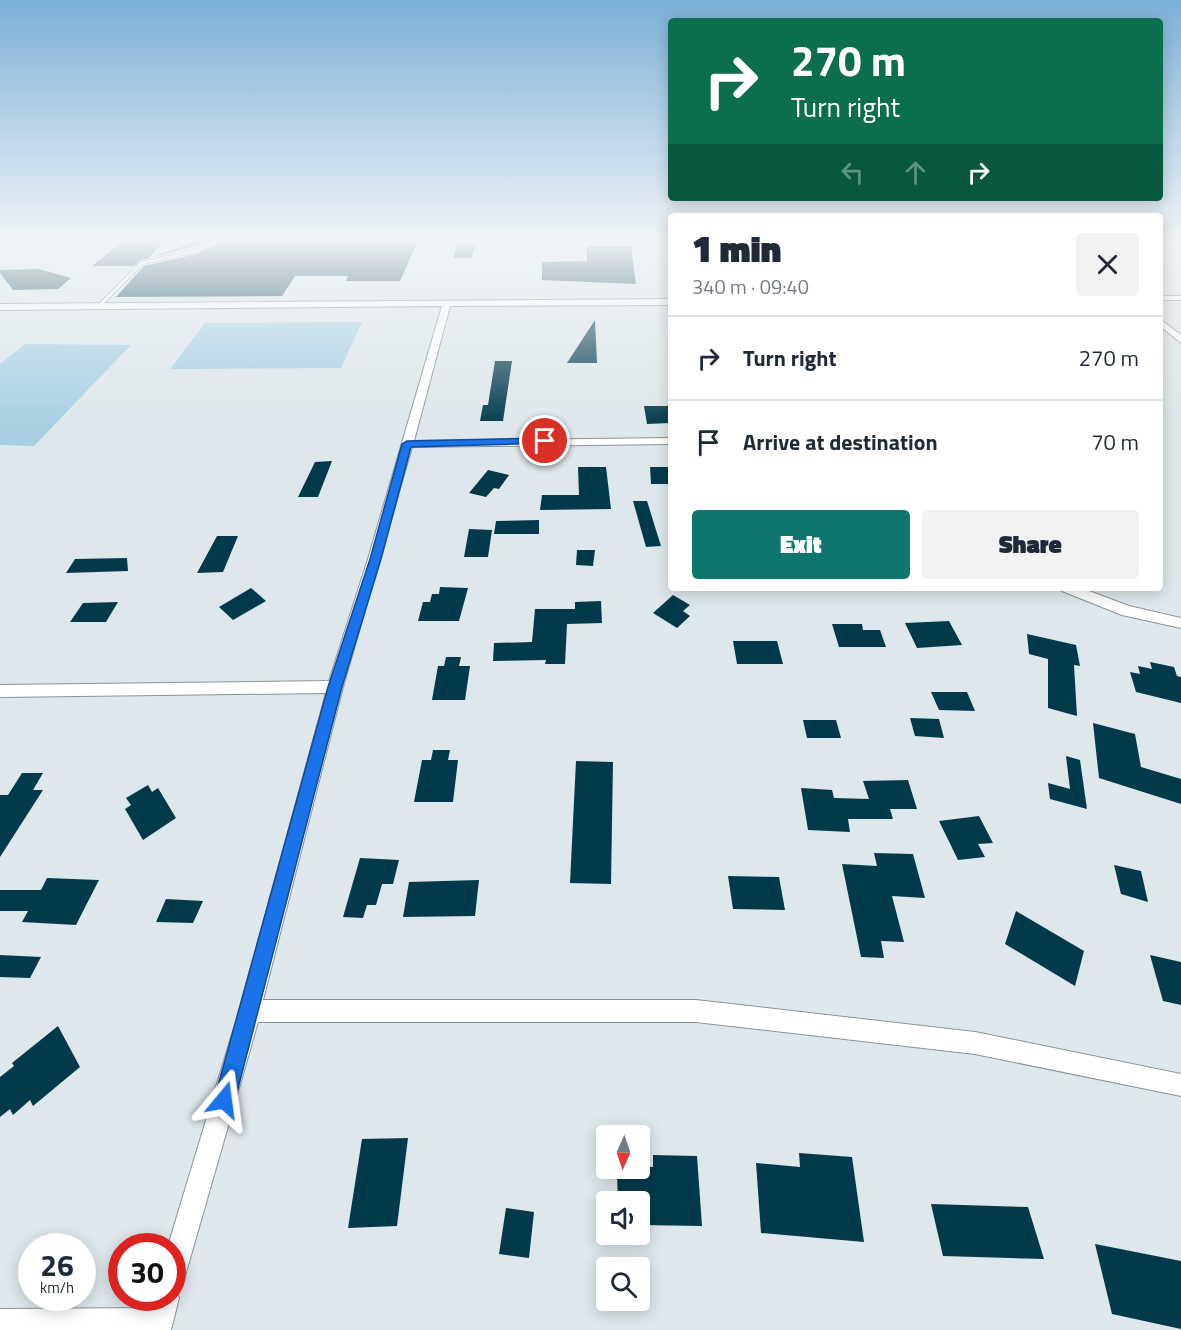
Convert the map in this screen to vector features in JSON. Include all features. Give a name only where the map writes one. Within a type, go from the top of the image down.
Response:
[{"type":"street","points":[[0,307],[439,303]]},
{"type":"street","points":[[185,1233],[250,1011],[335,687],[375,559],[447,303]]},
{"type":"street","points":[[1163,325],[1181,340]]},
{"type":"street","points":[[407,444],[668,441]]},
{"type":"street","points":[[1075,591],[1127,611],[1181,623]]},
{"type":"street","points":[[0,691],[335,687]]},
{"type":"street","points":[[250,1011],[696,1011],[975,1043],[1181,1085]]},
{"type":"street","points":[[0,1323],[161,1316]]},
{"type":"lane","points":[[99,306],[102,303]]},
{"type":"shaded area","points":[[362,322],[341,368],[170,369],[205,323]]},
{"type":"shaded area","points":[[25,344],[131,345],[34,446],[0,445],[0,364]]},
{"type":"building","points":[[595,320],[597,363],[567,363]]},
{"type":"building","points":[[495,361],[512,361],[503,421],[480,421],[483,405],[488,405]]},
{"type":"building","points":[[644,406],[668,406],[668,423],[647,424]]},
{"type":"building","points":[[332,461],[318,497],[298,497],[315,462]]},
{"type":"building","points":[[578,467],[606,467],[611,509],[540,510],[542,495],[579,495]]},
{"type":"building","points":[[650,467],[668,467],[668,484],[651,484]]},
{"type":"building","points":[[488,470],[509,475],[499,489],[494,488],[486,497],[469,493]]},
{"type":"building","points":[[633,501],[647,501],[661,546],[646,547]]},
{"type":"building","points":[[539,520],[539,534],[494,534],[496,521]]},
{"type":"building","points":[[469,529],[492,530],[488,557],[464,557]]},
{"type":"building","points":[[217,536],[238,536],[223,572],[197,573]]},
{"type":"building","points":[[577,550],[595,550],[593,566],[576,565]]},
{"type":"building","points":[[127,558],[128,571],[66,573],[75,559]]},
{"type":"building","points":[[440,587],[468,588],[459,621],[418,621],[423,602],[430,602],[432,594],[439,594]]},
{"type":"building","points":[[251,588],[266,601],[233,620],[219,607]]},
{"type":"building","points":[[673,595],[690,605],[683,611],[690,616],[677,628],[653,613]]},
{"type":"building","points":[[601,601],[602,623],[567,624],[565,664],[545,664],[546,660],[493,661],[494,643],[532,642],[535,609],[575,609],[575,602]]},
{"type":"building","points":[[118,602],[106,622],[70,622],[83,603]]},
{"type":"building","points":[[949,621],[962,645],[917,648],[905,623]]},
{"type":"building","points":[[832,624],[862,624],[863,630],[880,630],[886,647],[839,647]]},
{"type":"building","points":[[1027,634],[1076,645],[1080,666],[1074,665],[1077,716],[1048,708],[1048,659],[1029,654]]},
{"type":"building","points":[[733,641],[777,641],[783,664],[737,664]]},
{"type":"building","points":[[446,657],[461,657],[459,666],[470,666],[465,700],[432,700],[438,666],[444,666]]},
{"type":"building","points":[[1150,662],[1174,667],[1177,676],[1181,677],[1181,703],[1136,692],[1130,672],[1140,674],[1138,666],[1152,669]]},
{"type":"building","points":[[931,692],[967,692],[975,711],[939,710]]},
{"type":"building","points":[[910,718],[939,719],[944,738],[915,736]]},
{"type":"building","points":[[803,720],[836,720],[841,738],[807,738]]},
{"type":"building","points":[[1093,723],[1135,734],[1141,767],[1181,779],[1181,804],[1099,778]]},
{"type":"building","points":[[433,750],[450,750],[448,760],[458,760],[453,802],[414,802],[422,760],[431,760]]},
{"type":"building","points":[[1066,756],[1080,760],[1087,809],[1050,799],[1048,783],[1070,789]]},
{"type":"building","points":[[576,761],[613,762],[611,884],[570,883]]},
{"type":"building","points":[[22,773],[43,773],[33,790],[43,790],[0,857],[0,795],[8,795]]},
{"type":"building","points":[[908,780],[917,809],[890,809],[893,819],[848,819],[850,832],[808,830],[801,788],[832,790],[834,798],[869,799],[863,781]]},
{"type":"building","points":[[148,785],[152,792],[158,788],[176,818],[143,840],[125,809],[131,805],[126,798]]},
{"type":"building","points":[[979,816],[993,843],[978,844],[985,857],[958,860],[939,821]]},
{"type":"building","points":[[874,853],[913,854],[925,898],[892,896],[904,942],[881,941],[884,958],[861,957],[842,864],[877,866]]},
{"type":"building","points":[[360,858],[399,860],[393,884],[382,884],[376,905],[367,905],[363,918],[343,917]]},
{"type":"building","points":[[1114,865],[1141,871],[1148,902],[1121,894]]},
{"type":"building","points":[[728,876],[779,877],[785,910],[733,909]]},
{"type":"building","points":[[47,878],[99,880],[76,925],[22,922],[28,911],[0,911],[0,890],[41,890]]},
{"type":"building","points":[[479,880],[475,916],[403,917],[409,882]]},
{"type":"building","points":[[166,899],[203,901],[193,923],[156,922]]},
{"type":"building","points":[[1016,911],[1084,951],[1075,986],[1005,944]]},
{"type":"building","points":[[0,955],[41,957],[30,978],[0,977]]},
{"type":"building","points":[[1150,955],[1181,962],[1181,1005],[1163,1001]]},
{"type":"building","points":[[58,1026],[80,1067],[33,1106],[30,1100],[13,1115],[10,1109],[0,1117],[0,1077],[14,1066],[12,1063]]},
{"type":"building","points":[[408,1138],[397,1226],[348,1228],[362,1139]]},
{"type":"building","points":[[799,1153],[852,1157],[864,1242],[761,1233],[756,1163],[800,1167]]},
{"type":"building","points":[[653,1155],[697,1156],[702,1226],[650,1225],[650,1191],[618,1191],[617,1179],[650,1179],[650,1167],[653,1167]]},
{"type":"building","points":[[931,1204],[1028,1207],[1044,1259],[943,1256]]},
{"type":"building","points":[[506,1208],[534,1212],[529,1258],[499,1254]]},
{"type":"building","points":[[1095,1244],[1181,1261],[1181,1329],[1112,1314]]},
{"type":"route","points":[[224,1100],[250,1011],[335,687],[375,559],[407,444],[545,441]]}]
